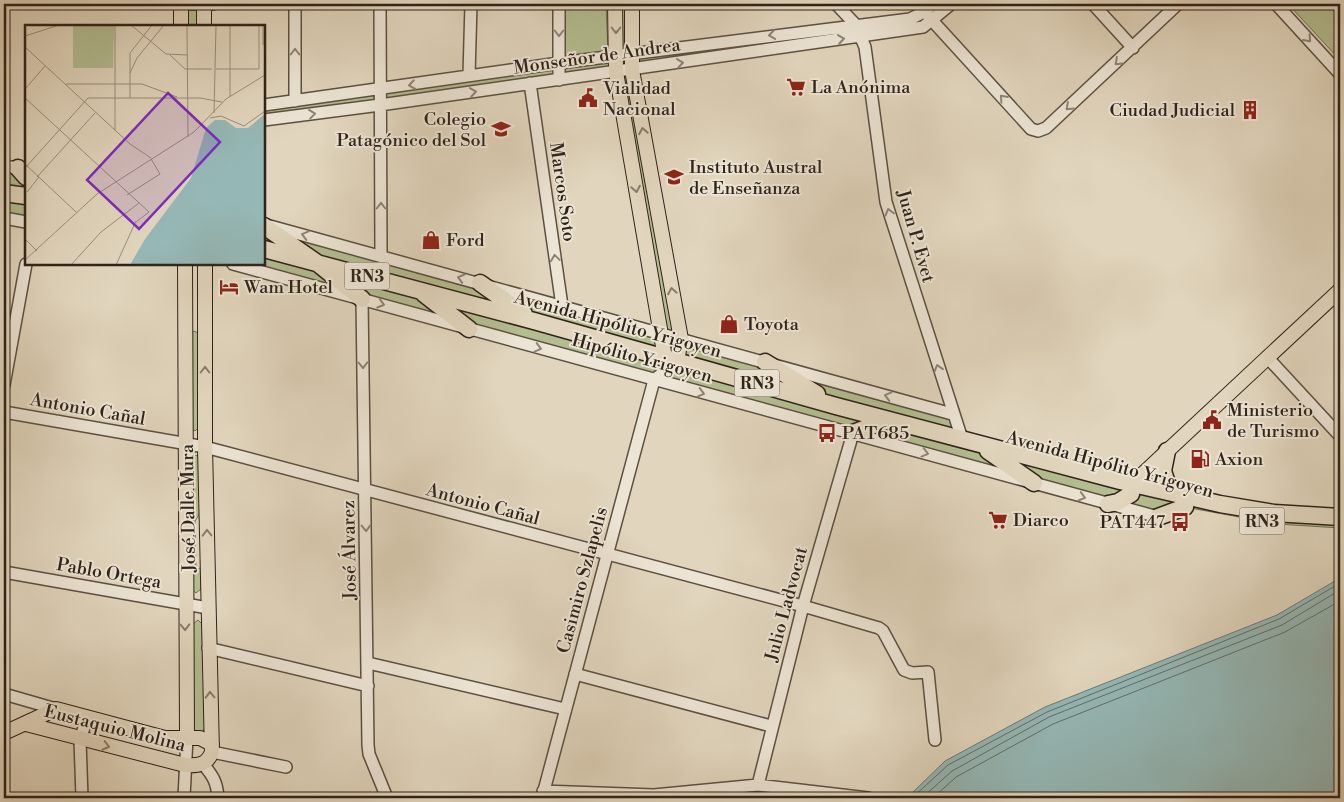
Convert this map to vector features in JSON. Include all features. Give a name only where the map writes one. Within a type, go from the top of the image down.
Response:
[{"type":"highway","points":[[4,193],[25,196]]},
{"type":"highway","points":[[265,226],[316,262],[362,299]]},
{"type":"highway","name":"Avenida Hipólito Yrigoyen","points":[[265,249],[534,321],[962,440],[1132,489],[1185,507],[1277,524],[1340,528]]},
{"type":"highway","points":[[480,283],[534,321]]},
{"type":"highway","points":[[418,290],[469,329]]},
{"type":"highway","points":[[765,362],[836,406]]},
{"type":"highway","points":[[852,433],[888,420]]},
{"type":"highway","name":"Avenida Hipólito Yrigoyen","points":[[962,440],[988,451],[1132,489],[1170,492],[1220,504],[1274,513],[1340,517]]},
{"type":"highway","points":[[988,451],[1034,483]]},
{"type":"highway","points":[[1167,451],[1163,471],[1170,492]]},
{"type":"highway","points":[[1108,504],[1132,489]]},
{"type":"highway","points":[[1158,517],[1185,507]]},
{"type":"main road","points":[[181,4],[182,25]]},
{"type":"main road","points":[[204,4],[204,25]]},
{"type":"main road","points":[[615,4],[616,72],[660,333],[671,359]]},
{"type":"main road","points":[[632,4],[632,70],[681,339],[671,359]]},
{"type":"main road","name":"José Dalle Mura","points":[[185,265],[184,443],[187,737]]},
{"type":"main road","name":"José Dalle Mura","points":[[205,265],[205,447],[208,648],[212,748]]},
{"type":"main road","points":[[1132,489],[1167,451],[1340,290]]},
{"type":"main road","points":[[26,724],[56,709],[165,738],[187,737],[207,739],[212,748]]},
{"type":"main road","name":"Eustaquio Molina","points":[[4,733],[26,724],[80,740],[185,766],[203,764],[210,759],[212,748]]},
{"type":"street","points":[[181,4],[213,4]]},
{"type":"street","points":[[295,4],[295,101]]},
{"type":"street","points":[[380,4],[381,255]]},
{"type":"street","points":[[469,76],[471,4]]},
{"type":"street","points":[[559,4],[559,80]]},
{"type":"street","name":"Juan P. Evet","points":[[836,4],[855,24],[866,47],[886,202],[952,414],[962,440]]},
{"type":"street","points":[[951,4],[929,13],[1031,129],[1038,131],[1046,128],[1178,4]]},
{"type":"street","points":[[1093,4],[1133,48]]},
{"type":"street","points":[[1276,4],[1339,71]]},
{"type":"street","points":[[1338,4],[1340,9]]},
{"type":"street","name":"Monseñor de Andrea","points":[[265,106],[559,63],[855,24],[910,19],[929,13]]},
{"type":"street","name":"Monseñor de Andrea","points":[[265,120],[632,70],[923,27],[929,13]]},
{"type":"street","name":"Marcos Soto","points":[[530,83],[562,306]]},
{"type":"street","points":[[4,218],[25,222]]},
{"type":"street","name":"Hipólito Yrigoyen","points":[[265,225],[381,255],[952,414]]},
{"type":"street","points":[[4,385],[26,265]]},
{"type":"street","name":"Hipólito Yrigoyen","points":[[237,265],[469,329],[658,378],[1158,517]]},
{"type":"street","name":"José Álvarez","points":[[362,299],[369,754],[386,798]]},
{"type":"street","points":[[184,327],[205,327]]},
{"type":"street","points":[[1267,357],[1340,436]]},
{"type":"street","name":"Casimiro Szlapelis","points":[[542,795],[607,555],[658,378],[671,359]]},
{"type":"street","name":"Antonio Cañal","points":[[4,412],[205,447],[803,606],[883,631],[904,670],[912,673],[928,672],[934,740]]},
{"type":"street","name":"Julio Ladvocat","points":[[758,785],[771,726],[803,606],[852,433]]},
{"type":"street","name":"Pablo Ortega","points":[[4,572],[208,608]]},
{"type":"street","points":[[208,648],[368,686]]},
{"type":"street","points":[[368,663],[565,709]]},
{"type":"street","points":[[575,674],[771,726]]},
{"type":"street","points":[[4,694],[56,709]]},
{"type":"street","points":[[82,798],[80,740],[87,718]]},
{"type":"street","points":[[184,798],[187,737]]},
{"type":"street","points":[[212,748],[286,766]]},
{"type":"street","points":[[203,764],[214,776],[218,798]]},
{"type":"street","points":[[542,795],[654,795],[758,785],[868,798]]},
{"type":"green space","points":[[181,4],[204,4],[204,25],[181,25]]},
{"type":"green space","points":[[615,4],[632,4],[632,53],[910,19],[933,4],[951,4],[933,21],[632,70],[681,339],[952,414],[962,440],[1120,481],[1340,517],[1340,528],[1277,524],[1185,507],[1158,517],[237,265],[265,265],[265,224],[660,333],[616,72],[265,120],[265,105],[616,56]]},
{"type":"green space","points":[[1288,4],[1333,4],[1340,20],[1340,60]]},
{"type":"green space","points":[[563,5],[606,6],[608,52],[565,58]]},
{"type":"green space","points":[[4,166],[25,170],[25,222],[4,218]]},
{"type":"green space","points":[[194,331],[198,333],[200,426],[195,431],[189,427],[189,335]]},
{"type":"green space","points":[[192,455],[200,456],[201,512],[195,521],[196,570],[202,567],[201,589],[196,593],[190,588]]},
{"type":"green space","points":[[198,620],[204,626],[206,727],[202,732],[196,732],[192,727],[193,624]]},
{"type":"water","points":[[1340,578],[1340,798],[901,798],[912,793],[945,761],[1045,707],[1277,615]]},
{"type":"place","name":"La Anónima","points":[[796,87]]},
{"type":"place","name":"Vialidad Nacional","points":[[588,98]]},
{"type":"place","name":"Ciudad Judicial","points":[[1250,110]]},
{"type":"place","name":"Colegio Patagónico del Sol","points":[[501,129]]},
{"type":"place","name":"Instituto Austral de Enseñanza","points":[[674,177]]},
{"type":"place","name":"Ford","points":[[431,240]]},
{"type":"place","name":"Wam Hotel","points":[[229,287]]},
{"type":"place","name":"Toyota","points":[[729,324]]},
{"type":"place","name":"Ministerio de Turismo","points":[[1212,420]]},
{"type":"place","name":"PAT685","points":[[827,433]]},
{"type":"place","name":"Axion","points":[[1200,459]]},
{"type":"place","name":"Diarco","points":[[998,520]]},
{"type":"place","name":"PAT447","points":[[1180,522]]}]
